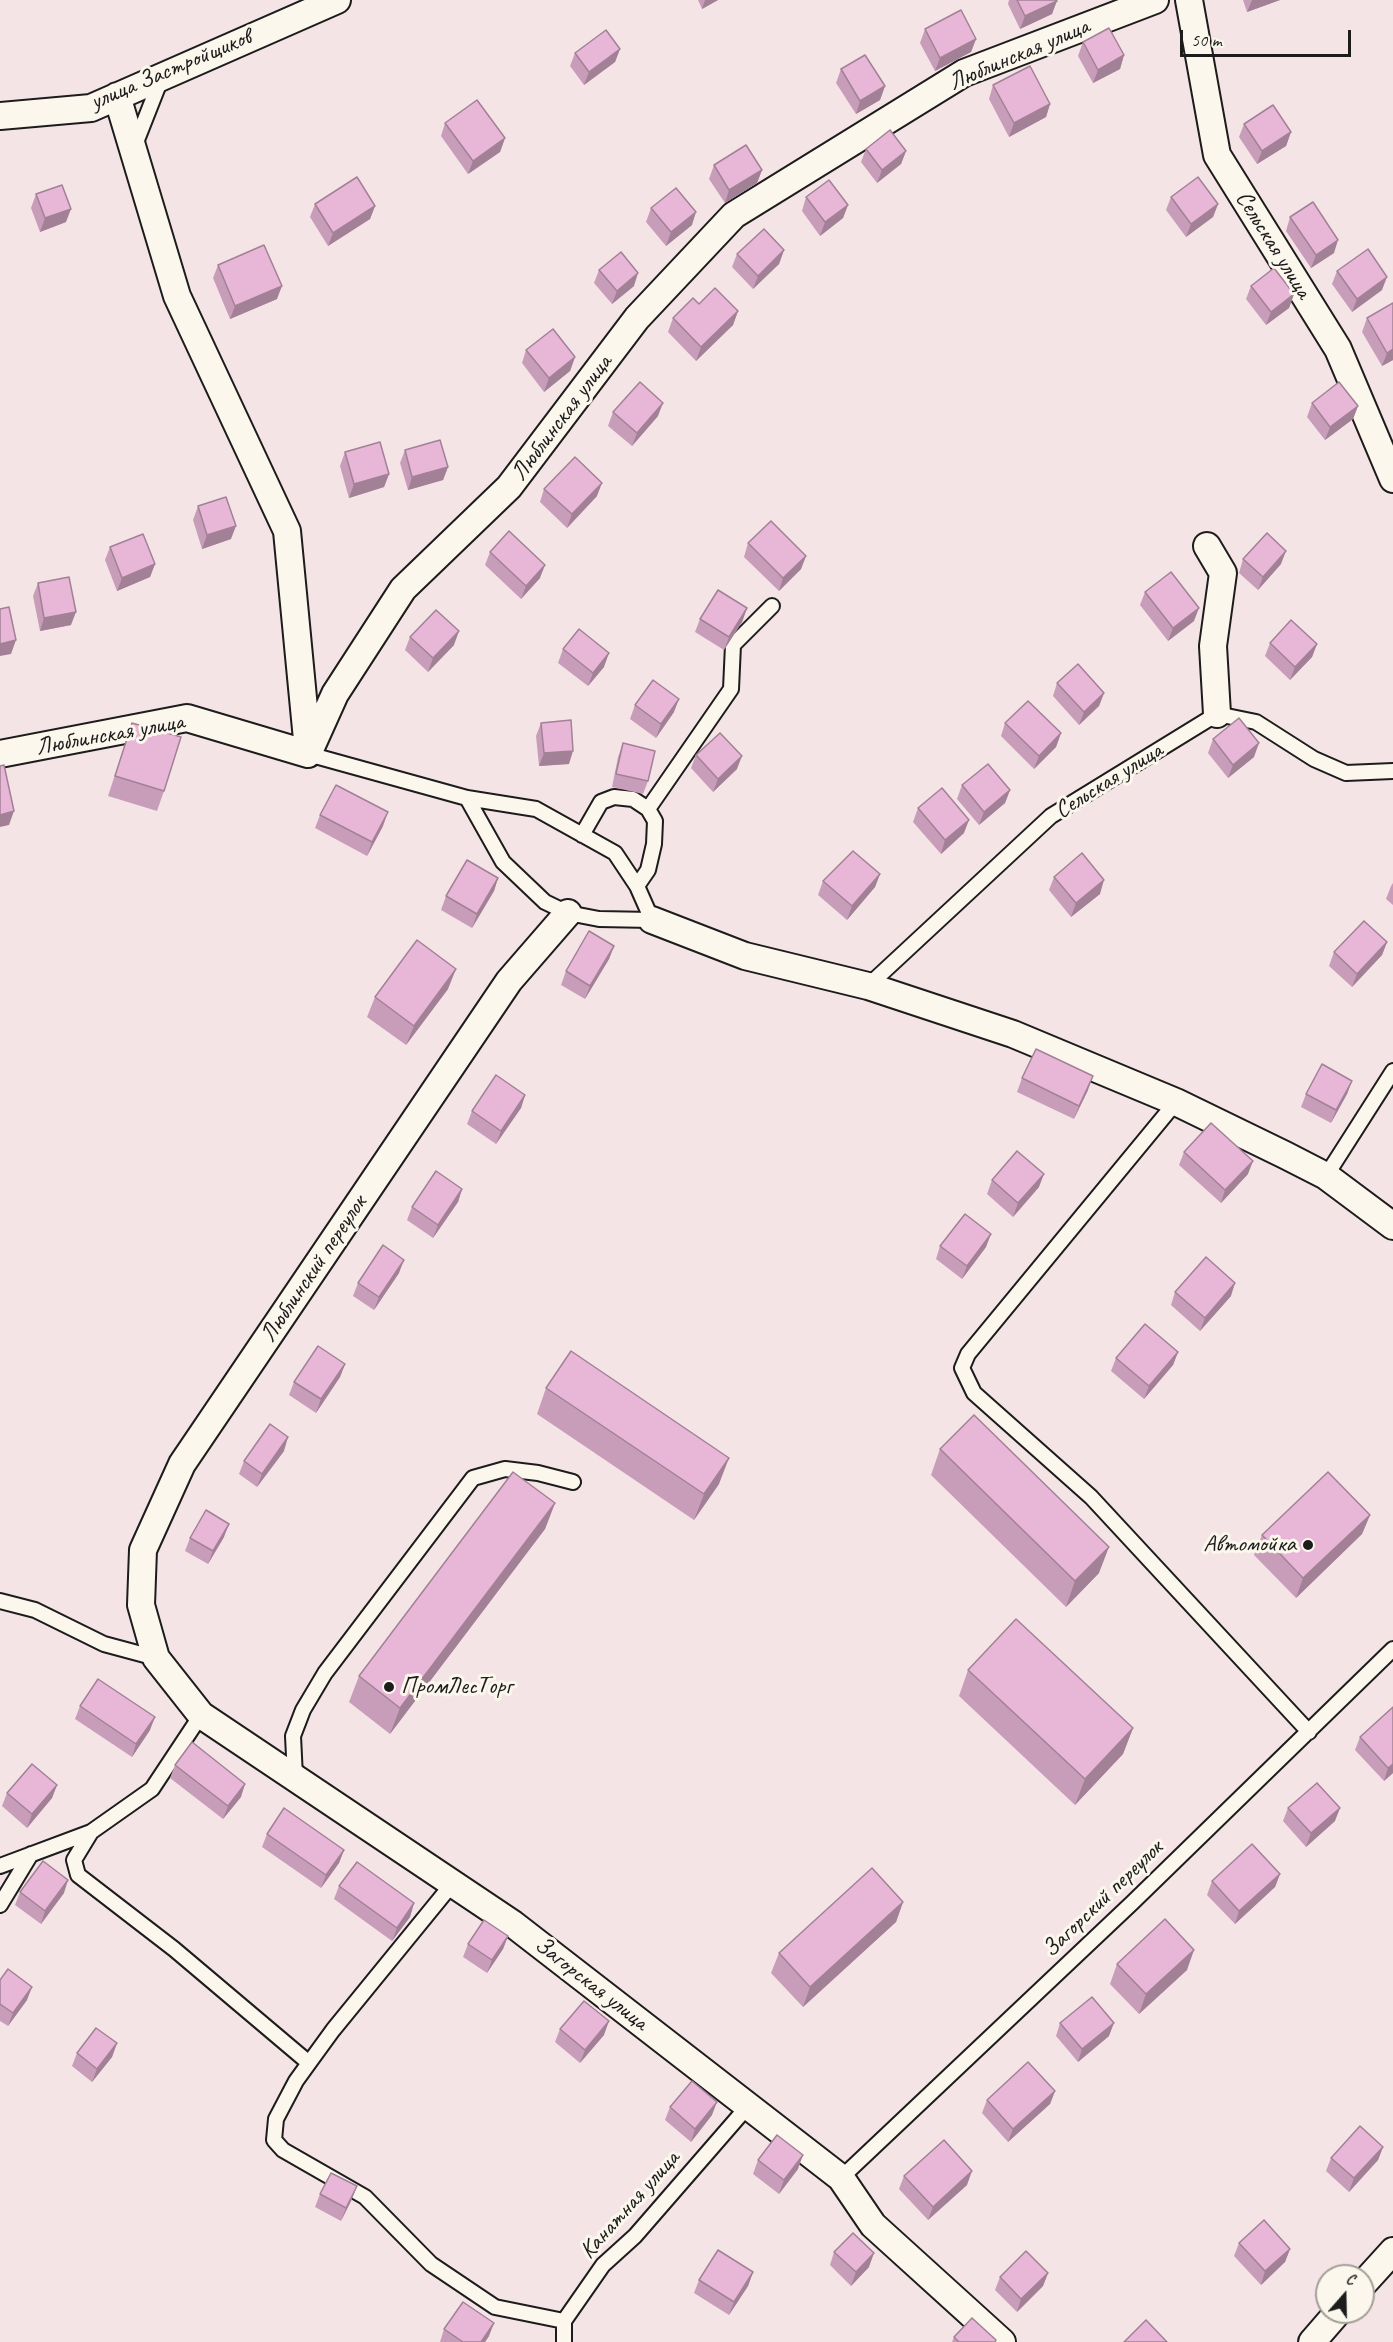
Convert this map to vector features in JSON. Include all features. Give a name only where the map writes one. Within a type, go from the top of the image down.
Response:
[{"type":"street","name":"улица Застройщиков","points":[[0,116],[91,108],[337,0]]},
{"type":"street","name":"Люблинская улица","points":[[0,754],[187,718],[308,754],[335,694],[403,589],[509,487],[637,318],[734,215],[964,73],[1155,0]]},
{"type":"street","name":"Сельская улица","points":[[1189,0],[1217,155],[1338,350],[1393,479]]},
{"type":"street","points":[[117,96],[177,296],[287,531],[308,754]]},
{"type":"street","points":[[1207,546],[1223,573],[1213,646],[1217,714]]},
{"type":"street","name":"Люблинский переулок","points":[[156,1658],[141,1605],[143,1550],[182,1464],[509,981],[568,913]]},
{"type":"street","points":[[652,920],[746,956],[868,986],[1013,1034],[1176,1102],[1326,1176],[1393,1226]]},
{"type":"street","name":"Загорская улица","points":[[156,1658],[201,1715],[513,1924],[841,2178],[873,2225],[1002,2342]]},
{"type":"street","points":[[1375,2271],[1393,2251]]},
{"type":"street","points":[[1322,2339],[1331,2324]]},
{"type":"lane","points":[[133,150],[163,75]]},
{"type":"lane","points":[[648,809],[731,689],[734,645],[772,606]]},
{"type":"lane","points":[[1217,714],[1256,722],[1314,759],[1346,773],[1393,771]]},
{"type":"lane","name":"Сельская улица","points":[[868,986],[1051,816],[1217,714]]},
{"type":"lane","points":[[308,754],[467,798],[536,809],[615,853],[637,886],[652,920],[599,919],[568,913],[545,902],[502,862],[467,798]]},
{"type":"lane","points":[[582,835],[591,815],[601,802],[614,797],[633,799],[648,809],[655,821],[654,844],[648,870],[637,886]]},
{"type":"lane","points":[[1326,1176],[1393,1071]]},
{"type":"lane","points":[[1176,1102],[968,1354],[962,1368],[974,1393],[1091,1497],[1309,1732]]},
{"type":"lane","points":[[295,1777],[293,1736],[303,1710],[325,1673],[473,1478],[505,1469],[538,1473],[573,1482]]},
{"type":"lane","points":[[0,1601],[35,1610],[104,1644],[156,1658]]},
{"type":"lane","name":"Загорский переулок","points":[[841,2178],[1132,1903],[1393,1649]]},
{"type":"lane","points":[[0,1866],[92,1832],[152,1789],[201,1715]]},
{"type":"lane","points":[[92,1832],[74,1860],[78,1875],[174,1949],[309,2062]]},
{"type":"lane","points":[[0,1905],[31,1854]]},
{"type":"lane","points":[[453,1883],[333,2030],[296,2080],[276,2119],[274,2140],[283,2150],[365,2198],[431,2264],[495,2307],[564,2321],[564,2342]]},
{"type":"lane","name":"Канатная улица","points":[[564,2321],[603,2265],[635,2236],[748,2106]]},
{"type":"building","points":[[1017,0],[1056,0],[1057,1],[1025,16]]},
{"type":"building","points":[[961,10],[976,39],[940,58],[925,29]]},
{"type":"building","points":[[1109,28],[1124,55],[1098,70],[1083,42]]},
{"type":"building","points":[[606,30],[620,49],[589,72],[575,53]]},
{"type":"building","points":[[865,55],[885,86],[860,101],[841,69]]},
{"type":"building","points":[[1030,66],[1050,104],[1014,123],[993,85]]},
{"type":"building","points":[[477,100],[505,138],[473,161],[445,123]]},
{"type":"building","points":[[1273,105],[1291,132],[1262,151],[1244,124]]},
{"type":"building","points":[[890,130],[906,151],[882,170],[866,149]]},
{"type":"building","points":[[746,145],[762,170],[729,190],[714,165]]},
{"type":"building","points":[[357,177],[375,206],[333,233],[315,204]]},
{"type":"building","points":[[1198,177],[1218,204],[1191,224],[1171,197]]},
{"type":"building","points":[[829,180],[848,205],[825,222],[806,197]]},
{"type":"building","points":[[62,185],[71,209],[45,218],[36,194]]},
{"type":"building","points":[[676,188],[696,212],[671,232],[651,208]]},
{"type":"building","points":[[1313,202],[1338,240],[1316,255],[1290,217]]},
{"type":"building","points":[[764,229],[784,250],[758,276],[737,254]]},
{"type":"building","points":[[264,245],[282,286],[235,306],[218,265]]},
{"type":"building","points":[[1368,249],[1387,277],[1357,299],[1337,271]]},
{"type":"building","points":[[621,252],[638,273],[617,291],[599,270]]},
{"type":"building","points":[[1274,268],[1294,294],[1271,312],[1251,286]]},
{"type":"building","points":[[715,288],[738,311],[701,347],[673,318],[693,298],[699,304]]},
{"type":"building","points":[[1393,303],[1393,349],[1387,353],[1367,318]]},
{"type":"building","points":[[553,329],[575,357],[549,378],[526,350]]},
{"type":"building","points":[[640,382],[663,403],[637,433],[613,412]]},
{"type":"building","points":[[1339,382],[1358,406],[1330,427],[1312,403]]},
{"type":"building","points":[[440,440],[448,467],[412,477],[405,450]]},
{"type":"building","points":[[380,442],[389,474],[354,484],[345,452]]},
{"type":"building","points":[[575,457],[602,483],[572,514],[544,489]]},
{"type":"building","points":[[226,497],[236,526],[207,535],[198,506]]},
{"type":"building","points":[[771,521],[806,556],[783,578],[748,543]]},
{"type":"building","points":[[509,531],[545,565],[526,586],[490,552]]},
{"type":"building","points":[[1267,533],[1286,551],[1263,577],[1243,559]]},
{"type":"building","points":[[143,534],[155,564],[122,578],[110,547]]},
{"type":"building","points":[[1171,572],[1199,608],[1173,628],[1145,592]]},
{"type":"building","points":[[69,577],[76,612],[44,618],[38,583]]},
{"type":"building","points":[[718,590],[747,608],[729,637],[700,619]]},
{"type":"building","points":[[9,607],[16,640],[0,644],[0,609]]},
{"type":"building","points":[[436,610],[459,631],[433,658],[410,637]]},
{"type":"building","points":[[1291,620],[1317,644],[1295,667],[1270,643]]},
{"type":"building","points":[[579,629],[609,653],[593,673],[563,649]]},
{"type":"building","points":[[1078,664],[1104,693],[1084,712],[1057,683]]},
{"type":"building","points":[[653,680],[679,699],[661,724],[635,705]]},
{"type":"building","points":[[1028,701],[1061,733],[1039,756],[1005,723]]},
{"type":"building","points":[[1239,718],[1259,743],[1233,765],[1213,739]]},
{"type":"building","points":[[571,720],[573,751],[544,753],[541,723]]},
{"type":"building","points":[[132,723],[181,737],[164,791],[115,776]]},
{"type":"building","points":[[720,733],[742,756],[718,779],[696,755]]},
{"type":"building","points":[[623,743],[655,751],[648,781],[616,774]]},
{"type":"building","points":[[988,764],[1010,790],[984,812],[962,785]]},
{"type":"building","points":[[4,765],[14,811],[0,815],[0,766]]},
{"type":"building","points":[[336,785],[388,812],[372,842],[320,815]]},
{"type":"building","points":[[942,788],[969,820],[945,840],[918,808]]},
{"type":"building","points":[[853,851],[880,874],[852,906],[823,881]]},
{"type":"building","points":[[1082,853],[1104,880],[1076,903],[1054,877]]},
{"type":"building","points":[[467,860],[498,878],[477,914],[446,896]]},
{"type":"building","points":[[1364,921],[1387,942],[1357,974],[1334,952]]},
{"type":"building","points":[[589,931],[614,946],[590,986],[566,971]]},
{"type":"building","points":[[417,940],[456,969],[414,1026],[375,997]]},
{"type":"building","points":[[1036,1049],[1093,1076],[1079,1106],[1022,1078]]},
{"type":"building","points":[[1322,1064],[1352,1081],[1336,1110],[1306,1094]]},
{"type":"building","points":[[496,1075],[525,1095],[501,1131],[472,1111]]},
{"type":"building","points":[[1211,1123],[1253,1161],[1225,1190],[1184,1152]]},
{"type":"building","points":[[1017,1151],[1044,1174],[1018,1203],[992,1180]]},
{"type":"building","points":[[436,1171],[462,1189],[438,1225],[412,1207]]},
{"type":"building","points":[[965,1214],[991,1234],[967,1266],[940,1246]]},
{"type":"building","points":[[383,1245],[404,1260],[379,1297],[358,1283]]},
{"type":"building","points":[[1206,1257],[1235,1283],[1205,1318],[1175,1292]]},
{"type":"building","points":[[1145,1324],[1178,1352],[1149,1386],[1116,1358]]},
{"type":"building","points":[[318,1346],[345,1364],[321,1399],[294,1382]]},
{"type":"building","points":[[571,1351],[729,1458],[704,1494],[546,1388]]},
{"type":"building","points":[[974,1415],[1109,1547],[1075,1581],[940,1449]]},
{"type":"building","points":[[270,1424],[288,1437],[262,1474],[244,1461]]},
{"type":"building","points":[[513,1472],[555,1503],[400,1708],[359,1676]]},
{"type":"building","name":"Автомойка","points":[[1328,1472],[1370,1515],[1303,1578],[1262,1535]]},
{"type":"building","points":[[206,1510],[229,1524],[213,1551],[190,1538]]},
{"type":"building","points":[[1016,1619],[1133,1728],[1085,1779],[968,1670]]},
{"type":"building","points":[[98,1679],[155,1717],[136,1744],[80,1706]]},
{"type":"building","points":[[1393,1707],[1393,1764],[1388,1768],[1360,1737]]},
{"type":"building","points":[[192,1742],[245,1784],[228,1806],[175,1765]]},
{"type":"building","points":[[32,1764],[57,1785],[32,1814],[7,1793]]},
{"type":"building","points":[[1317,1783],[1340,1808],[1311,1833],[1288,1808]]},
{"type":"building","points":[[284,1808],[344,1850],[326,1875],[267,1834]]},
{"type":"building","points":[[1252,1844],[1280,1874],[1239,1911],[1212,1881]]},
{"type":"building","points":[[43,1861],[68,1880],[45,1911],[20,1892]]},
{"type":"building","points":[[357,1862],[414,1903],[397,1928],[339,1886]]},
{"type":"building","points":[[872,1868],[903,1902],[810,1987],[779,1953]]},
{"type":"building","points":[[1165,1919],[1194,1950],[1146,1994],[1117,1964]]},
{"type":"building","points":[[484,1920],[508,1936],[492,1960],[468,1944]]},
{"type":"building","points":[[8,1969],[32,1987],[13,2013],[0,2004],[0,1980]]},
{"type":"building","points":[[1092,1997],[1114,2023],[1082,2049],[1060,2023]]},
{"type":"building","points":[[584,2001],[609,2021],[585,2050],[560,2029]]},
{"type":"building","points":[[96,2028],[117,2043],[97,2069],[77,2053]]},
{"type":"building","points":[[1028,2062],[1055,2091],[1013,2129],[987,2100]]},
{"type":"building","points":[[692,2081],[717,2102],[695,2129],[670,2107]]},
{"type":"building","points":[[1360,2126],[1383,2147],[1354,2178],[1331,2158]]},
{"type":"building","points":[[777,2135],[803,2155],[784,2180],[758,2160]]},
{"type":"building","points":[[944,2140],[972,2171],[933,2207],[904,2176]]},
{"type":"building","points":[[331,2173],[357,2186],[346,2208],[320,2194]]},
{"type":"building","points":[[1264,2220],[1290,2249],[1265,2271],[1239,2243]]},
{"type":"building","points":[[853,2233],[874,2253],[856,2272],[834,2252]]},
{"type":"building","points":[[718,2250],[753,2272],[734,2302],[699,2280]]},
{"type":"building","points":[[1026,2251],[1048,2273],[1021,2299],[1000,2277]]},
{"type":"building","points":[[463,2302],[494,2323],[481,2342],[463,2342],[444,2329]]},
{"type":"building","points":[[972,2318],[996,2340],[995,2342],[959,2342],[954,2337]]},
{"type":"building","points":[[1146,2320],[1167,2342],[1124,2342]]},
{"type":"place","name":"Автомойка","points":[[1308,1545]]},
{"type":"place","name":"ПромЛесТорг","points":[[389,1687]]}]
